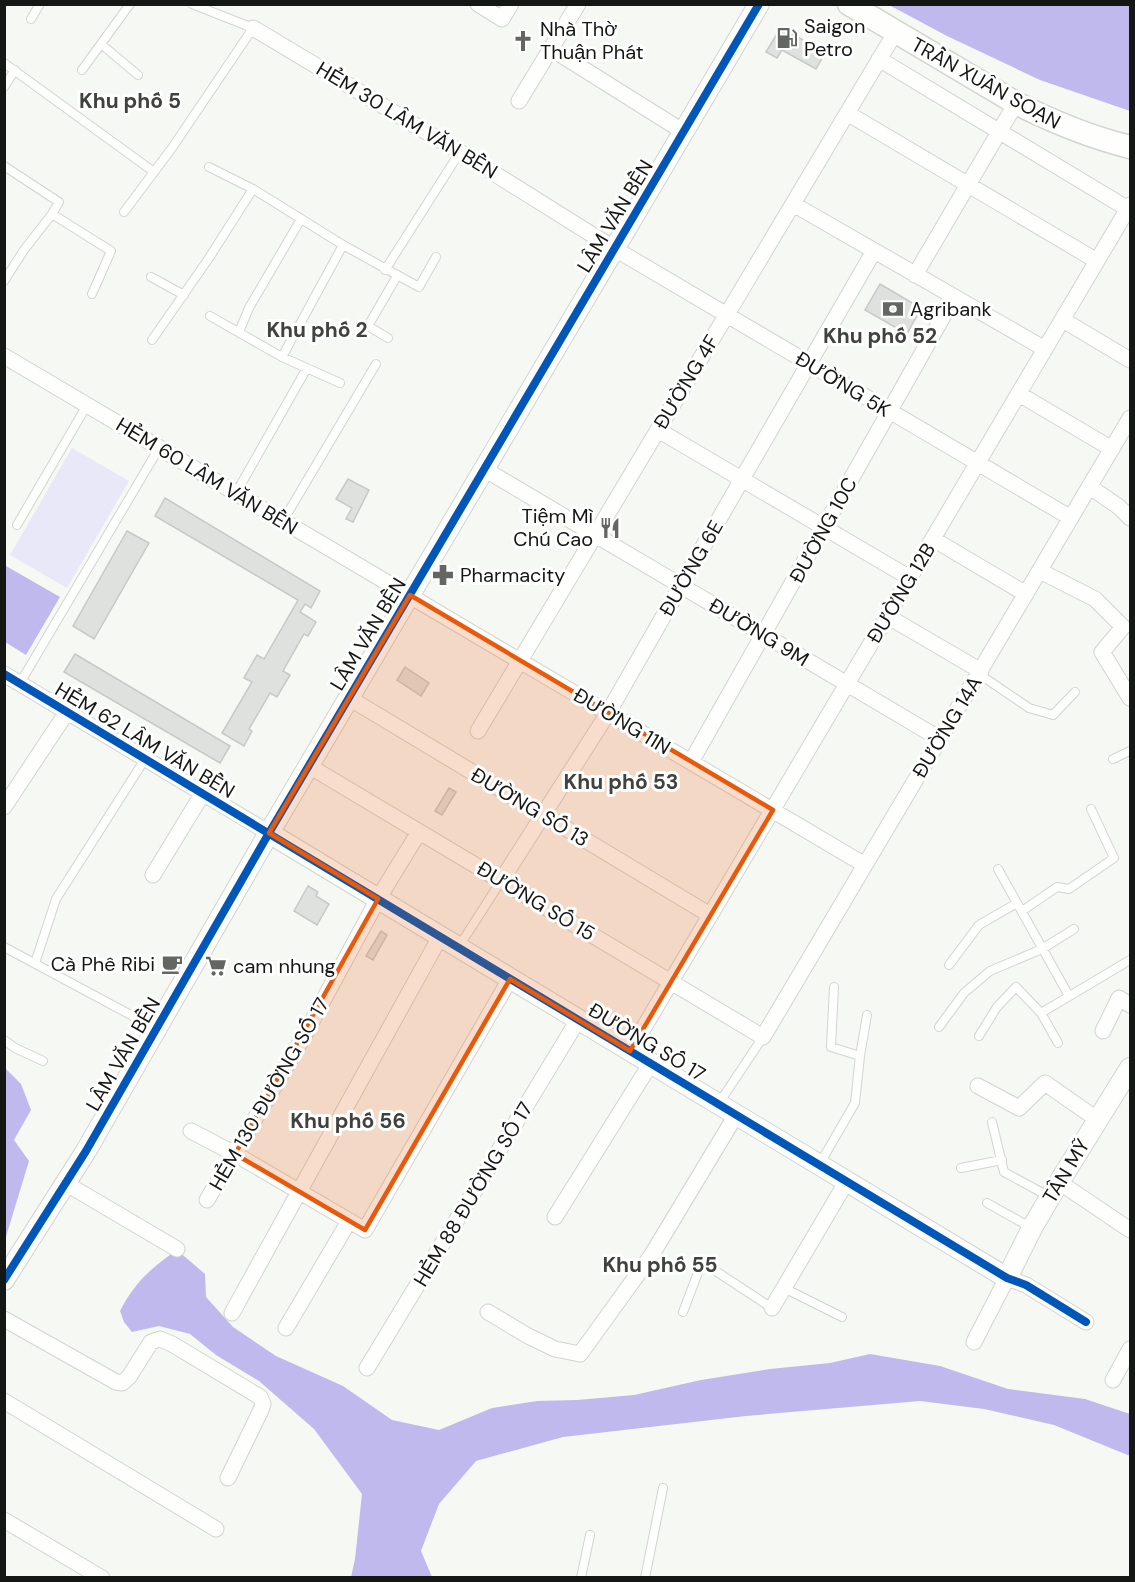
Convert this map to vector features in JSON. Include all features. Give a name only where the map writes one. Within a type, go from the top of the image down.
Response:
[{"type":"main road","name":"TRẦN XUÂN SOẠN","points":[[849,4],[1016,103],[1065,127],[1131,147]]},
{"type":"street","points":[[478,4],[502,19],[511,4]]},
{"type":"street","points":[[519,101],[578,4]]},
{"type":"street","name":"LÂM VĂN BỀN","points":[[4,1280],[86,1151],[269,833],[759,4]]},
{"type":"street","name":"HẺM 30 LÂM VĂN BỀN","points":[[254,28],[460,152],[615,249]]},
{"type":"street","name":"ĐƯỜNG 4F","points":[[478,731],[895,33]]},
{"type":"street","points":[[550,48],[684,132]]},
{"type":"street","points":[[879,59],[1129,207]]},
{"type":"street","points":[[915,275],[1016,103]]},
{"type":"street","points":[[847,113],[1097,261]]},
{"type":"street","points":[[793,204],[1045,349]]},
{"type":"street","name":"ĐƯỜNG 12B","points":[[630,1051],[1129,207]]},
{"type":"street","name":"ĐƯỜNG 5K","points":[[615,249],[1071,518]]},
{"type":"street","name":"ĐƯỜNG 6E","points":[[501,881],[608,713],[874,251]]},
{"type":"street","name":"ĐƯỜNG 10C","points":[[691,762],[954,297]]},
{"type":"street","points":[[1062,320],[1131,360]]},
{"type":"street","name":"HẺM 60 LÂM VĂN BỀN","points":[[4,356],[410,596]]},
{"type":"street","points":[[1019,394],[1112,449]]},
{"type":"street","name":"ĐƯỜNG 14A","points":[[764,1037],[1131,418]]},
{"type":"street","points":[[658,430],[910,578]]},
{"type":"street","name":"ĐƯỜNG 9M","points":[[484,469],[940,739]]},
{"type":"street","points":[[1090,487],[1131,518]]},
{"type":"street","points":[[933,539],[1026,594]]},
{"type":"street","points":[[1040,571],[1095,599],[1127,627],[1102,652],[1131,698]]},
{"type":"street","name":"ĐƯỜNG 11N","points":[[410,596],[865,865]]},
{"type":"street","points":[[887,616],[980,672]]},
{"type":"street","name":"HẺM 62 LÂM VĂN BỀN","points":[[4,674],[269,833]]},
{"type":"street","name":"ĐƯỜNG SỐ 13","points":[[349,698],[710,915]]},
{"type":"street","points":[[4,807],[67,712]]},
{"type":"street","name":"ĐƯỜNG SỐ 15","points":[[309,766],[764,1037]]},
{"type":"street","points":[[153,875],[202,794]]},
{"type":"street","name":"HẺM 130 ĐƯỜNG SỐ 17","points":[[207,1200],[308,1030],[378,899],[419,832]]},
{"type":"street","name":"ĐƯỜNG SỐ 17","points":[[269,833],[1007,1278]]},
{"type":"street","points":[[232,1313],[440,937]]},
{"type":"street","points":[[191,1131],[365,1230],[510,979]]},
{"type":"street","points":[[1103,1031],[1119,998],[1131,1005]]},
{"type":"street","name":"HẺM 88 ĐƯỜNG SỐ 17","points":[[367,1368],[578,1020]]},
{"type":"street","points":[[555,1217],[651,1063]]},
{"type":"street","name":"TÂN MỸ","points":[[1007,1278],[1032,1228],[1098,1120],[1125,1091],[1131,1068]]},
{"type":"street","points":[[978,1086],[1019,1108],[1045,1083],[1098,1120]]},
{"type":"street","points":[[488,1312],[528,1336],[555,1348],[580,1354],[651,1256],[736,1115]]},
{"type":"street","points":[[772,1308],[847,1181]]},
{"type":"street","points":[[65,1183],[177,1249]]},
{"type":"street","points":[[1055,1189],[1131,1230]]},
{"type":"street","points":[[286,1328],[349,1221]]},
{"type":"street","points":[[974,1342],[1007,1278],[1026,1285],[1086,1322]]},
{"type":"street","points":[[4,1319],[116,1383],[122,1383],[129,1377],[151,1342],[160,1339],[260,1398],[263,1404],[261,1410],[228,1478]]},
{"type":"street","points":[[1113,1380],[1131,1349]]},
{"type":"street","points":[[4,1401],[216,1529]]},
{"type":"street","points":[[4,1520],[102,1578]]},
{"type":"lane","points":[[31,19],[40,4]]},
{"type":"lane","points":[[82,70],[130,4]]},
{"type":"lane","name":"HẺM 30 LÂM VĂN BỀN","points":[[192,4],[254,28]]},
{"type":"lane","points":[[124,212],[254,28]]},
{"type":"lane","points":[[101,44],[138,75]]},
{"type":"lane","points":[[4,63],[154,172]]},
{"type":"lane","points":[[4,87],[15,70]]},
{"type":"lane","points":[[385,270],[460,152]]},
{"type":"lane","points":[[4,166],[59,202],[4,281]]},
{"type":"lane","points":[[209,166],[253,189],[385,270],[418,287],[436,257]]},
{"type":"lane","points":[[152,340],[253,189]]},
{"type":"lane","points":[[52,213],[111,251],[92,294]]},
{"type":"lane","points":[[239,332],[249,308],[301,219]]},
{"type":"lane","points":[[282,357],[343,245]]},
{"type":"lane","points":[[388,338],[368,326],[397,276]]},
{"type":"lane","points":[[151,277],[184,295]]},
{"type":"lane","points":[[210,316],[282,357],[340,383]]},
{"type":"lane","points":[[283,521],[375,364]]},
{"type":"lane","points":[[236,493],[307,368]]},
{"type":"lane","points":[[17,525],[87,405]]},
{"type":"lane","points":[[20,683],[159,448]]},
{"type":"lane","points":[[980,672],[1029,708],[1053,715],[1075,692]]},
{"type":"lane","points":[[1113,759],[1131,751]]},
{"type":"lane","points":[[35,963],[56,899],[145,759]]},
{"type":"lane","points":[[1022,911],[1057,887],[1069,889],[1114,858],[1091,809]]},
{"type":"lane","points":[[999,869],[1069,996]]},
{"type":"lane","points":[[458,948],[501,881]]},
{"type":"lane","points":[[949,964],[980,925],[1017,903]]},
{"type":"lane","points":[[939,1027],[964,993],[990,972],[1042,949],[1074,929]]},
{"type":"lane","points":[[4,947],[156,1029]]},
{"type":"lane","points":[[1041,1013],[1131,960]]},
{"type":"lane","points":[[834,987],[831,1047],[860,1056]]},
{"type":"lane","points":[[979,1036],[997,1007],[1016,987],[1041,1013],[1058,1043]]},
{"type":"lane","points":[[819,1165],[855,1102],[867,1015]]},
{"type":"lane","points":[[718,1104],[764,1037]]},
{"type":"lane","points":[[4,1040],[15,1048],[43,1061]]},
{"type":"lane","points":[[992,1122],[1004,1172],[1055,1189]]},
{"type":"lane","points":[[961,1168],[1002,1160]]},
{"type":"lane","points":[[987,1203],[1032,1228]]},
{"type":"lane","points":[[683,1312],[702,1262],[772,1308]]},
{"type":"lane","points":[[784,1288],[842,1317]]},
{"type":"lane","points":[[645,1578],[663,1488]]},
{"type":"lane","points":[[581,1578],[590,1535]]},
{"type":"highlighted area","points":[[410,595],[773,810],[630,1051],[510,979],[365,1230],[235,1154],[378,899],[269,833]]},
{"type":"shaded area","points":[[889,5],[1130,5],[1130,111],[1040,80],[947,36]]},
{"type":"shaded area","points":[[72,448],[129,481],[67,588],[10,555]]},
{"type":"shaded area","points":[[6,566],[60,597],[26,655],[5,642],[4,569]]},
{"type":"shaded area","points":[[5,1068],[21,1084],[31,1110],[14,1140],[29,1161],[5,1240]]},
{"type":"shaded area","points":[[177,1250],[205,1274],[206,1297],[233,1327],[276,1356],[343,1386],[392,1420],[439,1430],[492,1408],[537,1401],[634,1395],[701,1380],[770,1369],[830,1363],[870,1354],[940,1366],[1008,1389],[1085,1399],[1130,1414],[1130,1456],[1054,1425],[984,1409],[920,1401],[746,1416],[563,1437],[476,1461],[439,1504],[421,1551],[432,1577],[351,1577],[362,1494],[314,1429],[259,1381],[216,1355],[190,1334],[159,1326],[132,1332],[124,1322],[120,1311],[132,1292],[151,1270]]},
{"type":"building","name":"Saigon Petro","points":[[781,27],[825,53],[816,69],[782,50],[777,58],[766,52]]},
{"type":"building","name":"Agribank","points":[[880,284],[921,308],[907,334],[865,310]]},
{"type":"building","points":[[348,479],[369,490],[353,522],[346,519],[352,508],[336,499]]},
{"type":"building","points":[[165,498],[320,591],[311,608],[305,604],[300,612],[316,622],[308,636],[304,634],[283,671],[290,675],[277,697],[270,693],[249,729],[252,731],[244,746],[222,733],[252,682],[244,678],[257,655],[264,659],[298,600],[155,516]]},
{"type":"building","points":[[127,531],[149,543],[94,639],[73,626]]},
{"type":"building","points":[[75,654],[230,746],[220,763],[64,672]]},
{"type":"building","points":[[405,667],[429,683],[421,696],[397,680]]},
{"type":"building","points":[[449,788],[456,792],[442,815],[435,811]]},
{"type":"building","points":[[308,886],[318,892],[316,896],[329,904],[317,925],[294,911]]},
{"type":"building","points":[[381,931],[387,935],[373,960],[366,956]]},
{"type":"cycle path","points":[[4,1280],[86,1151],[269,833],[759,4]]},
{"type":"cycle path","points":[[4,674],[1007,1278],[1026,1285],[1086,1322]]},
{"type":"place","name":"Saigon Petro","points":[[787,38]]},
{"type":"place","name":"Nhà Thờ Thuận Phát","points":[[523,41]]},
{"type":"place","name":"Agribank","points":[[893,309]]},
{"type":"place","name":"Tiệm Mì Chú Cao","points":[[610,528]]},
{"type":"place","name":"Pharmacity","points":[[443,575]]},
{"type":"place","name":"Cà Phê Ribi","points":[[172,964]]},
{"type":"place","name":"cam nhung","points":[[216,966]]},
{"type":"district","name":"Khu phố 5","points":[[130,101]]},
{"type":"district","name":"Khu phố 2","points":[[317,330]]},
{"type":"district","name":"Khu phố 52","points":[[880,336]]},
{"type":"district","name":"Khu phố 53","points":[[621,782]]},
{"type":"district","name":"Khu phố 56","points":[[348,1121]]},
{"type":"district","name":"Khu phố 55","points":[[660,1265]]}]
